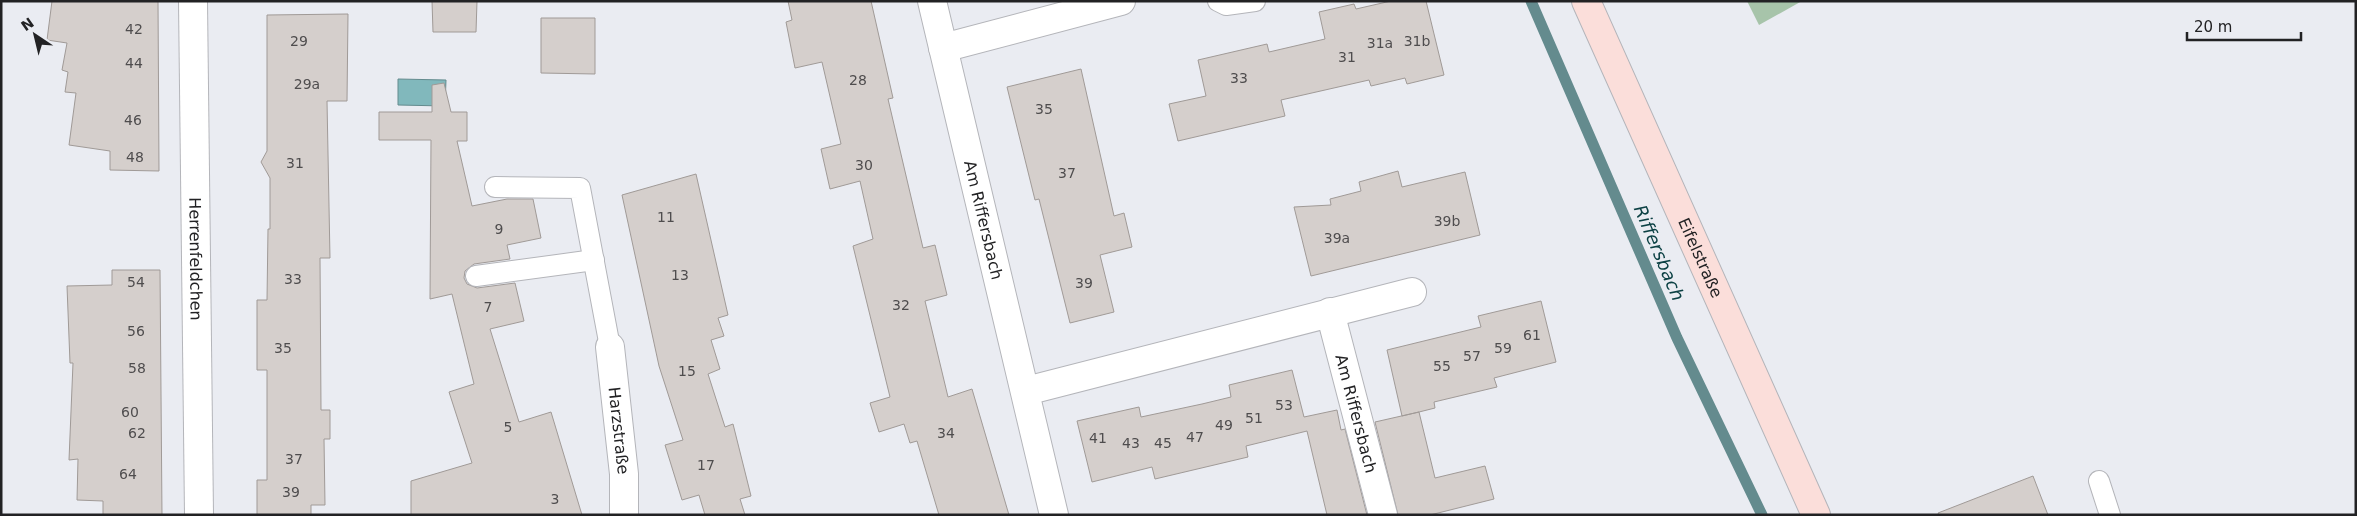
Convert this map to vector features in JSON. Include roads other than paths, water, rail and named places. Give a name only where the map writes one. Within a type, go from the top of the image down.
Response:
[{"type":"main road","name":"Eifelstraße","points":[[1586,1],[1816,515]]},
{"type":"street","name":"Herrenfeldchen","points":[[193,1],[199,515]]},
{"type":"street","name":"Am Riffersbach","points":[[932,1],[1054,515]]},
{"type":"street","points":[[943,48],[1121,1]]},
{"type":"street","points":[[1026,391],[1412,292]]},
{"type":"street","name":"Am Riffersbach","points":[[1330,312],[1383,515]]},
{"type":"street","name":"Harzstraße","points":[[610,347],[624,474],[624,515]]},
{"type":"lane","points":[[1218,1],[1226,5],[1255,1]]},
{"type":"lane","points":[[496,187],[580,188],[610,347]]},
{"type":"lane","points":[[476,276],[594,260]]},
{"type":"lane","points":[[2099,481],[2110,515]]},
{"type":"water","points":[[398,79],[446,80],[445,106],[398,105]]},
{"type":"waterway","name":"Riffersbach","points":[[1531,1],[1677,338],[1762,515]]}]
